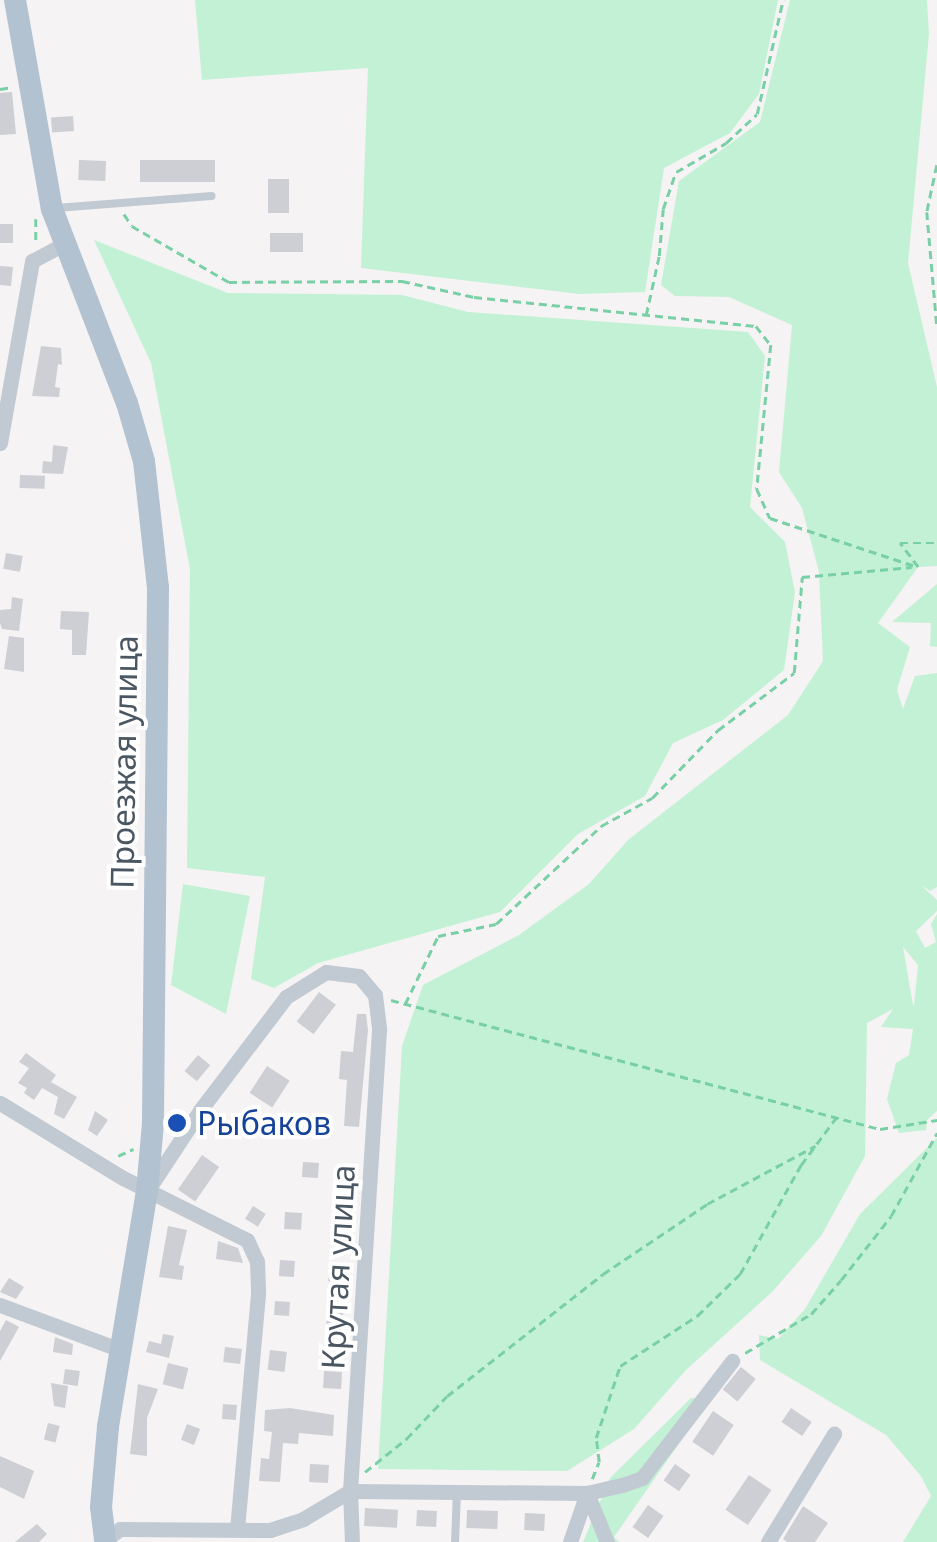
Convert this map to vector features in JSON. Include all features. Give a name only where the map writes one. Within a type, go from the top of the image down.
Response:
[{"type":"main road","name":"Проезжая улица","points":[[15,0],[52,209],[127,403],[144,460],[152,518],[160,656],[152,1122],[147,1191],[108,1427],[102,1507],[104,1541]]},
{"type":"street","points":[[0,443],[32,261],[64,244]]},
{"type":"street","points":[[147,1191],[201,1109],[294,990],[326,972],[343,970],[359,976],[375,995]]},
{"type":"street","name":"Крутая улица","points":[[352,1542],[350,1484],[379,1030],[375,995]]},
{"type":"street","points":[[0,1103],[147,1191],[248,1240],[258,1261],[236,1529]]},
{"type":"street","points":[[0,1305],[121,1350]]},
{"type":"street","points":[[104,1541],[120,1530],[270,1530],[303,1519],[350,1484],[456,1492],[588,1493],[642,1478],[732,1362]]},
{"type":"street","points":[[768,1542],[834,1434]]},
{"type":"street","points":[[570,1542],[588,1493]]},
{"type":"street","points":[[588,1493],[607,1542]]},
{"type":"lane","points":[[52,209],[212,196]]},
{"type":"lane","points":[[456,1492],[456,1542]]},
{"type":"path","points":[[646,315],[660,256],[663,209],[676,172],[726,142],[757,114],[784,0]]},
{"type":"path","points":[[937,165],[927,212],[937,326]]},
{"type":"path","points":[[118,204],[132,226],[229,282],[402,281],[474,298],[756,326],[771,345],[756,489],[770,518],[918,567]]},
{"type":"path","points":[[918,567],[900,543],[937,543]]},
{"type":"path","points":[[405,1004],[438,936],[496,924],[601,826],[652,798],[718,730],[794,672],[802,576],[918,567]]},
{"type":"path","points":[[375,995],[839,1114],[880,1128],[937,1120]]},
{"type":"path","points":[[588,1493],[598,1462],[596,1438],[620,1366],[697,1316],[740,1274],[815,1146],[839,1114]]},
{"type":"path","points":[[732,1362],[812,1314],[882,1229],[937,1133]]},
{"type":"path","points":[[98,1163],[139,1146]]},
{"type":"path","points":[[350,1484],[370,1470],[447,1396],[603,1274],[706,1204],[815,1146]]},
{"type":"green space","points":[[195,0],[778,0],[759,94],[730,133],[664,168],[645,292],[579,294],[361,268],[368,68],[202,80]]},
{"type":"green space","points":[[790,0],[927,0],[929,34],[908,263],[937,387],[937,566],[918,567],[878,623],[910,647],[897,690],[903,709],[915,676],[937,673],[937,887],[930,891],[921,885],[937,900],[937,911],[916,931],[925,948],[936,942],[931,924],[937,914],[937,1111],[927,1120],[926,1130],[899,1133],[887,1099],[896,1063],[909,1055],[913,1029],[881,1027],[893,1009],[867,1023],[865,1156],[821,1236],[772,1292],[686,1370],[634,1429],[567,1471],[378,1469],[402,1046],[423,985],[519,935],[589,884],[628,840],[788,715],[823,661],[819,572],[802,508],[779,472],[792,325],[729,297],[675,296],[661,285],[679,181],[760,122]],"holes":[[[903,947],[918,965],[914,1006]]]},
{"type":"green space","points":[[94,240],[228,293],[402,295],[468,312],[748,332],[765,356],[750,507],[785,542],[795,592],[784,670],[723,720],[673,743],[645,796],[578,834],[500,912],[318,963],[274,988],[251,979],[265,877],[187,868],[190,569],[151,363]]},
{"type":"green space","points":[[937,584],[937,647],[930,646],[931,623],[892,622]]},
{"type":"green space","points":[[183,884],[250,896],[226,1014],[171,985]]},
{"type":"green space","points":[[937,1138],[937,1542],[903,1542],[931,1496],[921,1476],[886,1435],[760,1360],[759,1335],[778,1339],[805,1309],[860,1214]]},
{"type":"green space","points":[[691,1398],[710,1399],[614,1537],[619,1542],[583,1542],[610,1478]]},
{"type":"building","points":[[12,92],[16,134],[0,135],[0,93]]},
{"type":"building","points":[[73,116],[74,131],[52,132],[51,118]]},
{"type":"building","points":[[79,160],[106,161],[105,181],[78,180]]},
{"type":"building","points":[[140,160],[215,160],[215,182],[140,182]]},
{"type":"building","points":[[268,179],[289,179],[289,213],[268,213]]},
{"type":"building","points":[[0,224],[13,224],[13,243],[0,243]]},
{"type":"building","points":[[270,233],[303,233],[303,252],[270,252]]},
{"type":"building","points":[[0,266],[13,267],[11,286],[0,285]]},
{"type":"building","points":[[41,346],[61,348],[62,365],[58,364],[55,387],[60,388],[59,397],[32,396]]},
{"type":"building","points":[[53,445],[68,447],[63,474],[42,473],[43,461],[52,462]]},
{"type":"building","points":[[20,475],[45,476],[45,489],[20,488]]},
{"type":"building","points":[[6,553],[23,556],[20,572],[3,569]]},
{"type":"building","points":[[12,597],[23,599],[19,631],[2,629],[0,623],[0,610],[11,609]]},
{"type":"building","points":[[61,611],[89,612],[86,655],[72,655],[72,630],[60,629]]},
{"type":"building","points":[[9,636],[24,638],[24,672],[4,669]]},
{"type":"building","points":[[319,992],[336,1005],[314,1034],[297,1022]]},
{"type":"building","points":[[357,1014],[366,1014],[368,1030],[359,1127],[344,1126],[347,1080],[339,1079],[341,1051],[353,1052]]},
{"type":"building","points":[[26,1053],[56,1075],[51,1082],[77,1097],[64,1119],[54,1114],[58,1097],[42,1088],[34,1100],[24,1093],[27,1088],[18,1083],[29,1068],[19,1062]]},
{"type":"building","points":[[198,1055],[210,1065],[197,1081],[185,1071]]},
{"type":"building","points":[[267,1066],[290,1081],[272,1108],[250,1093]]},
{"type":"building","points":[[95,1111],[108,1120],[97,1136],[88,1130]]},
{"type":"building","points":[[202,1155],[219,1167],[195,1201],[178,1189]]},
{"type":"building","points":[[303,1162],[319,1163],[318,1178],[302,1177]]},
{"type":"building","points":[[253,1206],[266,1214],[258,1227],[245,1219]]},
{"type":"building","points":[[336,1208],[350,1210],[347,1227],[334,1225]]},
{"type":"building","points":[[285,1212],[302,1213],[301,1230],[284,1229]]},
{"type":"building","points":[[168,1226],[187,1230],[179,1265],[184,1266],[182,1280],[159,1277]]},
{"type":"building","points":[[218,1241],[238,1248],[243,1263],[216,1259]]},
{"type":"building","points":[[280,1260],[295,1261],[294,1277],[279,1276]]},
{"type":"building","points":[[330,1265],[346,1267],[344,1283],[328,1281]]},
{"type":"building","points":[[9,1278],[24,1287],[16,1299],[0,1292]]},
{"type":"building","points":[[275,1301],[290,1302],[289,1316],[274,1315]]},
{"type":"building","points":[[328,1301],[344,1302],[342,1326],[326,1325]]},
{"type":"building","points":[[6,1320],[19,1327],[0,1361],[0,1331]]},
{"type":"building","points":[[163,1334],[174,1336],[169,1358],[146,1352],[149,1341],[161,1344]]},
{"type":"building","points":[[55,1337],[73,1344],[72,1355],[53,1352]]},
{"type":"building","points":[[225,1347],[242,1349],[240,1364],[223,1362]]},
{"type":"building","points":[[270,1350],[287,1352],[284,1372],[268,1370]]},
{"type":"building","points":[[168,1363],[188,1368],[183,1389],[163,1384]]},
{"type":"building","points":[[741,1367],[756,1379],[738,1401],[723,1390]]},
{"type":"building","points":[[65,1369],[80,1371],[78,1386],[63,1384]]},
{"type":"building","points":[[324,1371],[342,1372],[341,1389],[323,1388]]},
{"type":"building","points":[[51,1383],[68,1386],[65,1408],[54,1406]]},
{"type":"building","points":[[138,1384],[158,1389],[147,1418],[147,1456],[130,1454]]},
{"type":"building","points":[[223,1404],[237,1405],[236,1420],[222,1419]]},
{"type":"building","points":[[290,1408],[334,1415],[333,1436],[299,1433],[298,1444],[283,1443],[280,1482],[259,1481],[261,1458],[269,1459],[272,1432],[264,1431],[265,1410]]},
{"type":"building","points":[[791,1408],[812,1422],[802,1436],[781,1422]]},
{"type":"building","points":[[713,1411],[734,1425],[713,1456],[692,1442]]},
{"type":"building","points":[[48,1423],[60,1426],[56,1442],[44,1439]]},
{"type":"building","points":[[187,1424],[200,1429],[194,1445],[181,1440]]},
{"type":"building","points":[[0,1456],[34,1471],[24,1499],[0,1487]]},
{"type":"building","points":[[310,1464],[329,1465],[328,1483],[309,1482]]},
{"type":"building","points":[[675,1464],[691,1475],[679,1491],[664,1480]]},
{"type":"building","points":[[749,1475],[771,1490],[748,1525],[726,1510]]},
{"type":"building","points":[[648,1505],[664,1516],[648,1538],[633,1527]]},
{"type":"building","points":[[803,1506],[828,1523],[815,1542],[787,1542],[783,1539]]},
{"type":"building","points":[[365,1508],[398,1510],[397,1528],[364,1526]]},
{"type":"building","points":[[417,1510],[437,1511],[436,1527],[416,1526]]},
{"type":"building","points":[[467,1510],[498,1511],[497,1529],[466,1528]]},
{"type":"building","points":[[525,1513],[545,1514],[544,1531],[524,1530]]},
{"type":"building","points":[[37,1524],[47,1534],[39,1542],[15,1542]]},
{"type":"place","name":"Рыбаков","points":[[177,1123]]}]
